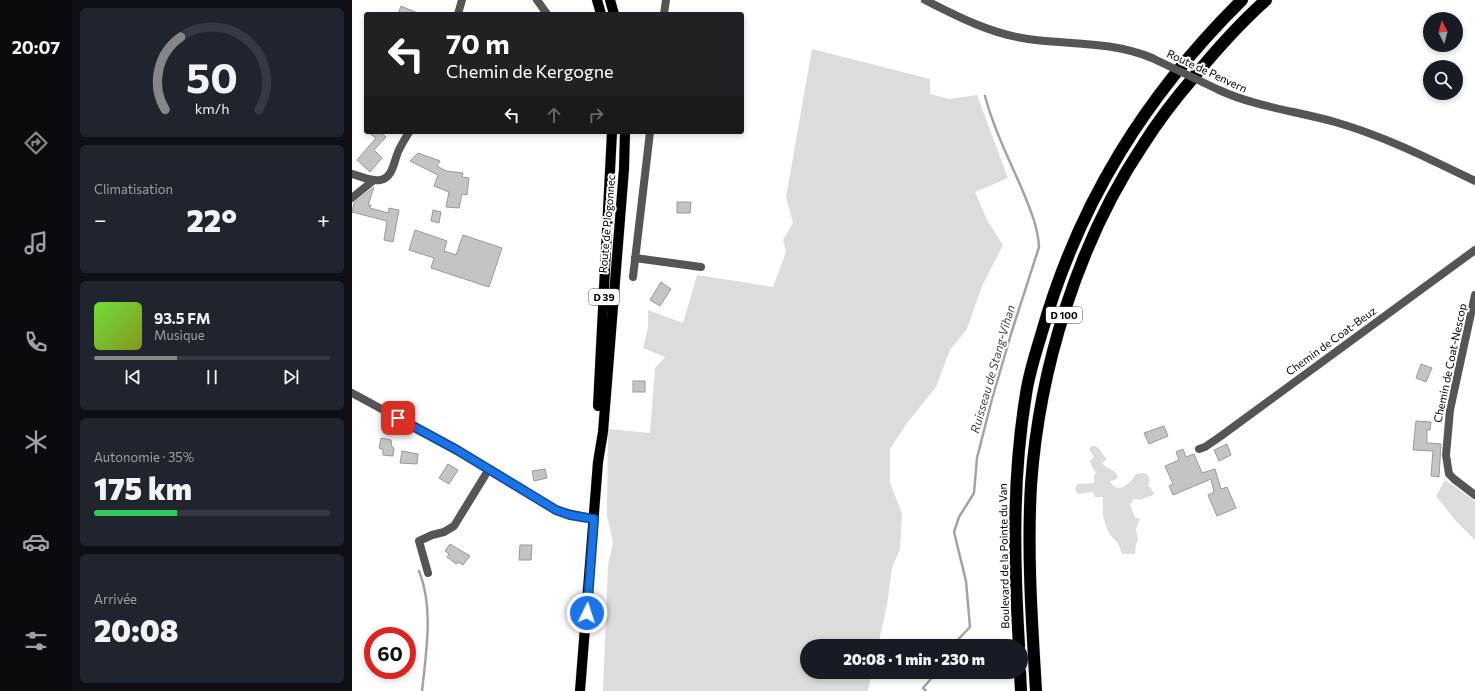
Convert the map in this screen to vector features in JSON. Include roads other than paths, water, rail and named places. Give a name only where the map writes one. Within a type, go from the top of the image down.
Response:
[{"type":"highway","name":"Boulevard de la Pointe du Van","points":[[1019,639],[1015,538],[1015,502],[1018,450],[1026,391],[1058,280],[1078,230],[1090,206],[1113,163],[1134,129],[1182,64],[1242,0]]},
{"type":"highway","name":"D 100","points":[[1037,691],[1029,544],[1031,484],[1038,422],[1052,356],[1061,323],[1099,224],[1143,144],[1177,97],[1217,48],[1266,0]]},
{"type":"highway","points":[[1020,679],[1021,691]]},
{"type":"main road","points":[[597,0],[600,12]]},
{"type":"main road","points":[[610,0],[613,12]]},
{"type":"main road","name":"Route de Plogonnec","points":[[598,462],[597,433],[599,372],[608,241],[612,134]]},
{"type":"main road","name":"Route de Plogonnec","points":[[580,691],[598,462],[603,425],[624,169],[625,134]]},
{"type":"street","points":[[459,12],[462,0]]},
{"type":"street","points":[[537,0],[546,12]]},
{"type":"street","points":[[664,12],[666,0]]},
{"type":"street","name":"Route de Penvern","points":[[926,0],[966,20],[1026,39],[1107,45],[1133,50],[1238,98],[1263,106],[1335,122],[1358,129],[1408,149],[1475,181]]},
{"type":"street","points":[[352,174],[374,180],[381,180],[387,176],[394,166],[398,151],[407,134]]},
{"type":"street","points":[[633,277],[650,134]]},
{"type":"street","points":[[352,198],[374,180]]},
{"type":"street","name":"Chemin de Coat-Beuz","points":[[1199,450],[1226,432],[1475,250]]},
{"type":"street","points":[[635,258],[702,267]]},
{"type":"street","name":"Chemin de Coat-Nescop","points":[[1475,295],[1450,410],[1446,455],[1449,474],[1475,495]]},
{"type":"street","points":[[352,393],[489,469],[556,510],[570,515],[594,519]]},
{"type":"street","points":[[428,573],[419,540],[444,532],[454,526],[489,469]]},
{"type":"waterway","name":"Ruisseau de Stang-Vihan","points":[[959,639],[970,627],[966,581],[954,532],[959,517],[974,493],[977,458],[992,399],[1039,247],[1036,226],[1032,213],[998,133],[985,96]]},
{"type":"waterway","points":[[419,571],[424,585],[428,615],[427,646],[422,691]]},
{"type":"waterway","name":"Ruisseau de Stang-Vihan","points":[[926,691],[923,688],[931,679]]}]
